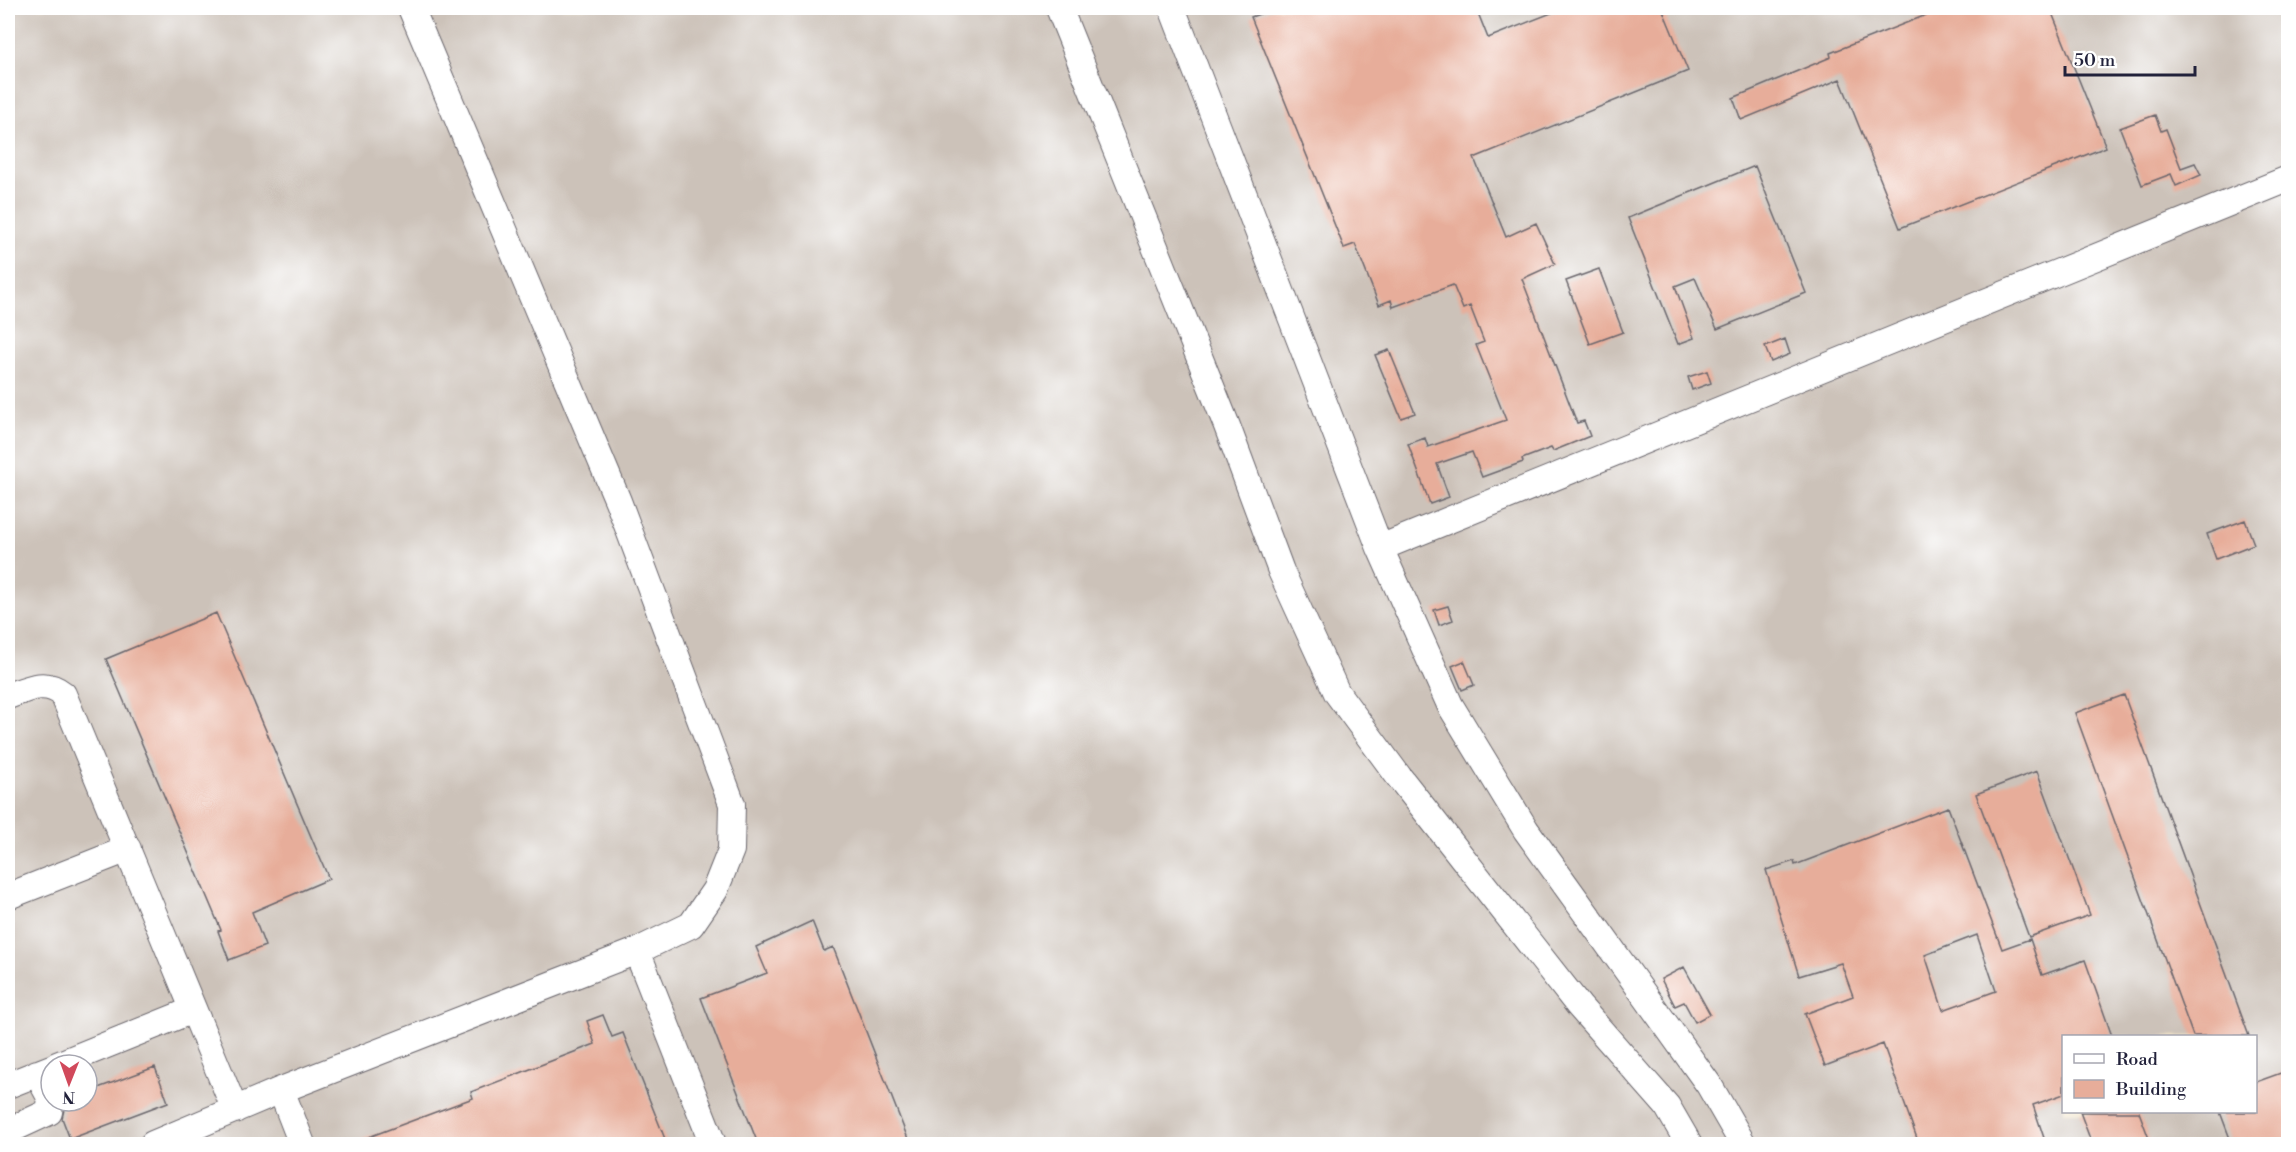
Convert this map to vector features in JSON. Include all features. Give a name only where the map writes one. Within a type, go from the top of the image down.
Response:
[{"type":"street","points":[[153,1144],[280,1090],[637,951],[692,925],[715,890],[731,850],[732,804],[618,501],[411,8]]},
{"type":"street","points":[[1059,8],[1222,415],[1281,571],[1337,693],[1399,777],[1579,1006],[1667,1106],[1689,1144]]},
{"type":"street","points":[[1172,8],[1380,548],[1450,705],[1526,830],[1709,1085],[1743,1144]]},
{"type":"street","points":[[1380,548],[2289,179]]},
{"type":"street","points":[[8,696],[40,685],[55,687],[63,694],[235,1110]]},
{"type":"street","points":[[9,896],[128,849]]},
{"type":"street","points":[[637,951],[713,1144]]},
{"type":"street","points":[[87,1053],[193,1010]]},
{"type":"street","points":[[8,1085],[39,1073]]},
{"type":"street","points":[[280,1090],[302,1144]]},
{"type":"street","points":[[8,1131],[47,1113]]},
{"type":"shaded area","points":[[8,8],[2288,8],[2288,1144],[8,1144]]},
{"type":"building","points":[[1276,8],[1476,8],[1488,38],[1564,8],[1662,8],[1688,71],[1474,158],[1506,237],[1536,223],[1555,264],[1522,279],[1577,423],[1584,421],[1590,436],[1553,451],[1551,448],[1522,459],[1523,462],[1482,477],[1472,452],[1437,464],[1449,497],[1430,504],[1408,444],[1425,438],[1428,447],[1506,420],[1476,345],[1484,342],[1470,306],[1463,309],[1453,285],[1393,307],[1391,300],[1379,305],[1355,244],[1344,248],[1251,17]]},
{"type":"building","points":[[1944,8],[2050,8],[2106,147],[1900,228],[1840,79],[1741,120],[1733,98],[1831,57],[1830,53]]},
{"type":"building","points":[[2155,115],[2161,131],[2166,129],[2181,168],[2195,163],[2201,175],[2176,186],[2171,174],[2142,185],[2120,128]]},
{"type":"building","points":[[1755,166],[1806,293],[1717,329],[1695,278],[1675,286],[1694,338],[1678,344],[1628,218]]},
{"type":"building","points":[[1599,269],[1623,332],[1590,344],[1566,281]]},
{"type":"building","points":[[1785,339],[1790,354],[1771,362],[1765,347]]},
{"type":"building","points":[[1389,350],[1415,413],[1401,418],[1375,355]]},
{"type":"building","points":[[1707,371],[1711,383],[1692,390],[1688,377]]},
{"type":"building","points":[[2245,520],[2254,544],[2216,559],[2207,534]]},
{"type":"building","points":[[1448,606],[1453,620],[1439,625],[1434,610]]},
{"type":"building","points":[[216,613],[329,879],[252,912],[265,946],[229,960],[218,931],[221,930],[106,659]]},
{"type":"building","points":[[1464,661],[1474,685],[1462,690],[1452,666]]},
{"type":"building","points":[[2124,695],[2249,1035],[2193,1035],[2075,713]]},
{"type":"building","points":[[2037,771],[2090,915],[2029,937],[1976,794]]},
{"type":"building","points":[[1948,807],[2002,949],[2030,939],[2042,975],[2085,960],[2112,1035],[2062,1035],[2062,1095],[2033,1105],[2046,1144],[1919,1144],[1883,1044],[1825,1066],[1805,1014],[1853,996],[1841,963],[1799,976],[1766,870],[1794,861],[1795,865]],"holes":[[[1977,935],[1996,991],[1943,1010],[1925,955]]]},
{"type":"building","points":[[812,921],[824,951],[833,947],[910,1144],[758,1144],[701,998],[767,973],[756,947]]},
{"type":"building","points":[[1684,967],[1710,1014],[1695,1022],[1684,1002],[1675,1006],[1661,979]]},
{"type":"building","points":[[603,1015],[612,1037],[623,1033],[667,1144],[350,1144],[473,1098],[471,1092],[595,1044],[587,1021]]},
{"type":"building","points":[[155,1067],[168,1102],[70,1139],[62,1118],[63,1113],[99,1113],[99,1088]]},
{"type":"building","points":[[2289,1070],[2289,1144],[2232,1144],[2220,1113],[2257,1113],[2257,1082]]},
{"type":"building","points":[[2080,1113],[2139,1113],[2151,1144],[2092,1144]]}]
